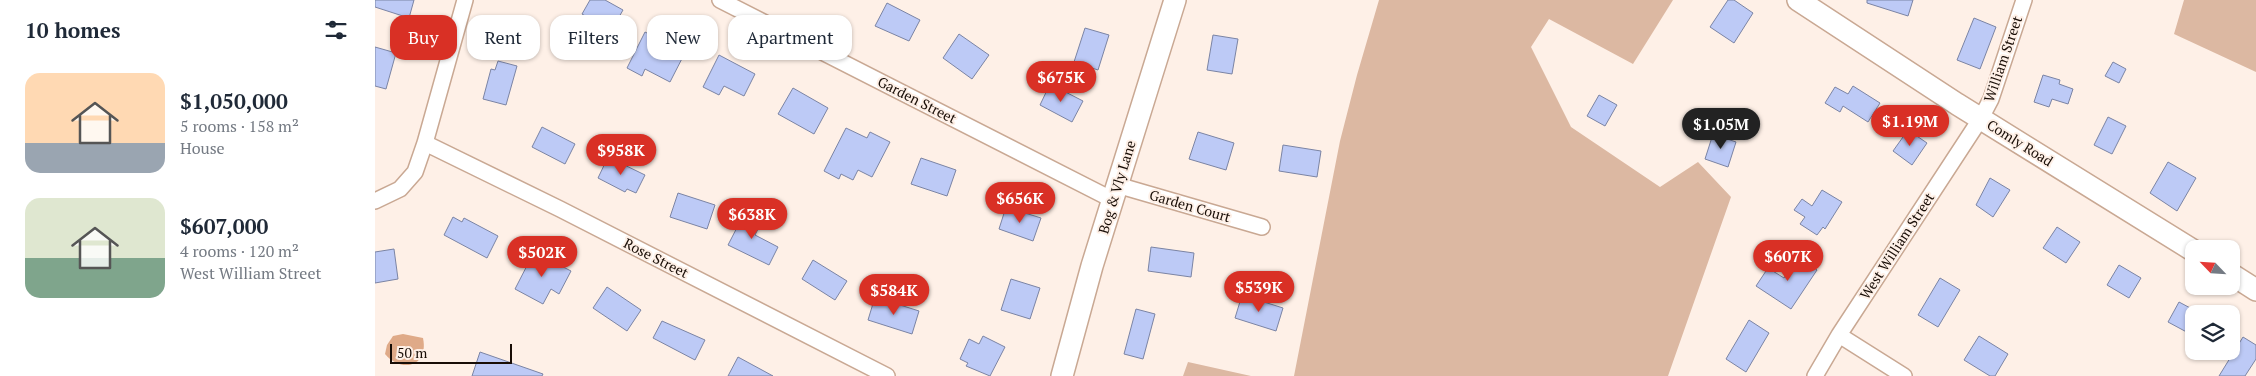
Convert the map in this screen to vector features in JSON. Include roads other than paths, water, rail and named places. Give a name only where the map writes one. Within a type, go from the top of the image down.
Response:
[{"type":"main road","name":"Bog & Vly Lane","points":[[1062,376],[1092,266],[1175,0]]},
{"type":"main road","name":"Comly Road","points":[[1797,0],[2185,245]]},
{"type":"main road","points":[[2240,280],[2256,290]]},
{"type":"street","points":[[375,201],[391,195],[408,181],[419,162],[465,0]]},
{"type":"street","name":"Garden Street","points":[[720,0],[1115,192]]},
{"type":"street","name":"William Street","points":[[1981,118],[1991,99],[2024,0]]},
{"type":"street","name":"West William Street","points":[[1815,376],[1839,335],[1981,118]]},
{"type":"street","name":"Rose Street","points":[[425,143],[560,209],[887,376]]},
{"type":"street","name":"Garden Court","points":[[1115,192],[1262,227]]},
{"type":"street","points":[[1839,335],[1904,376]]}]
